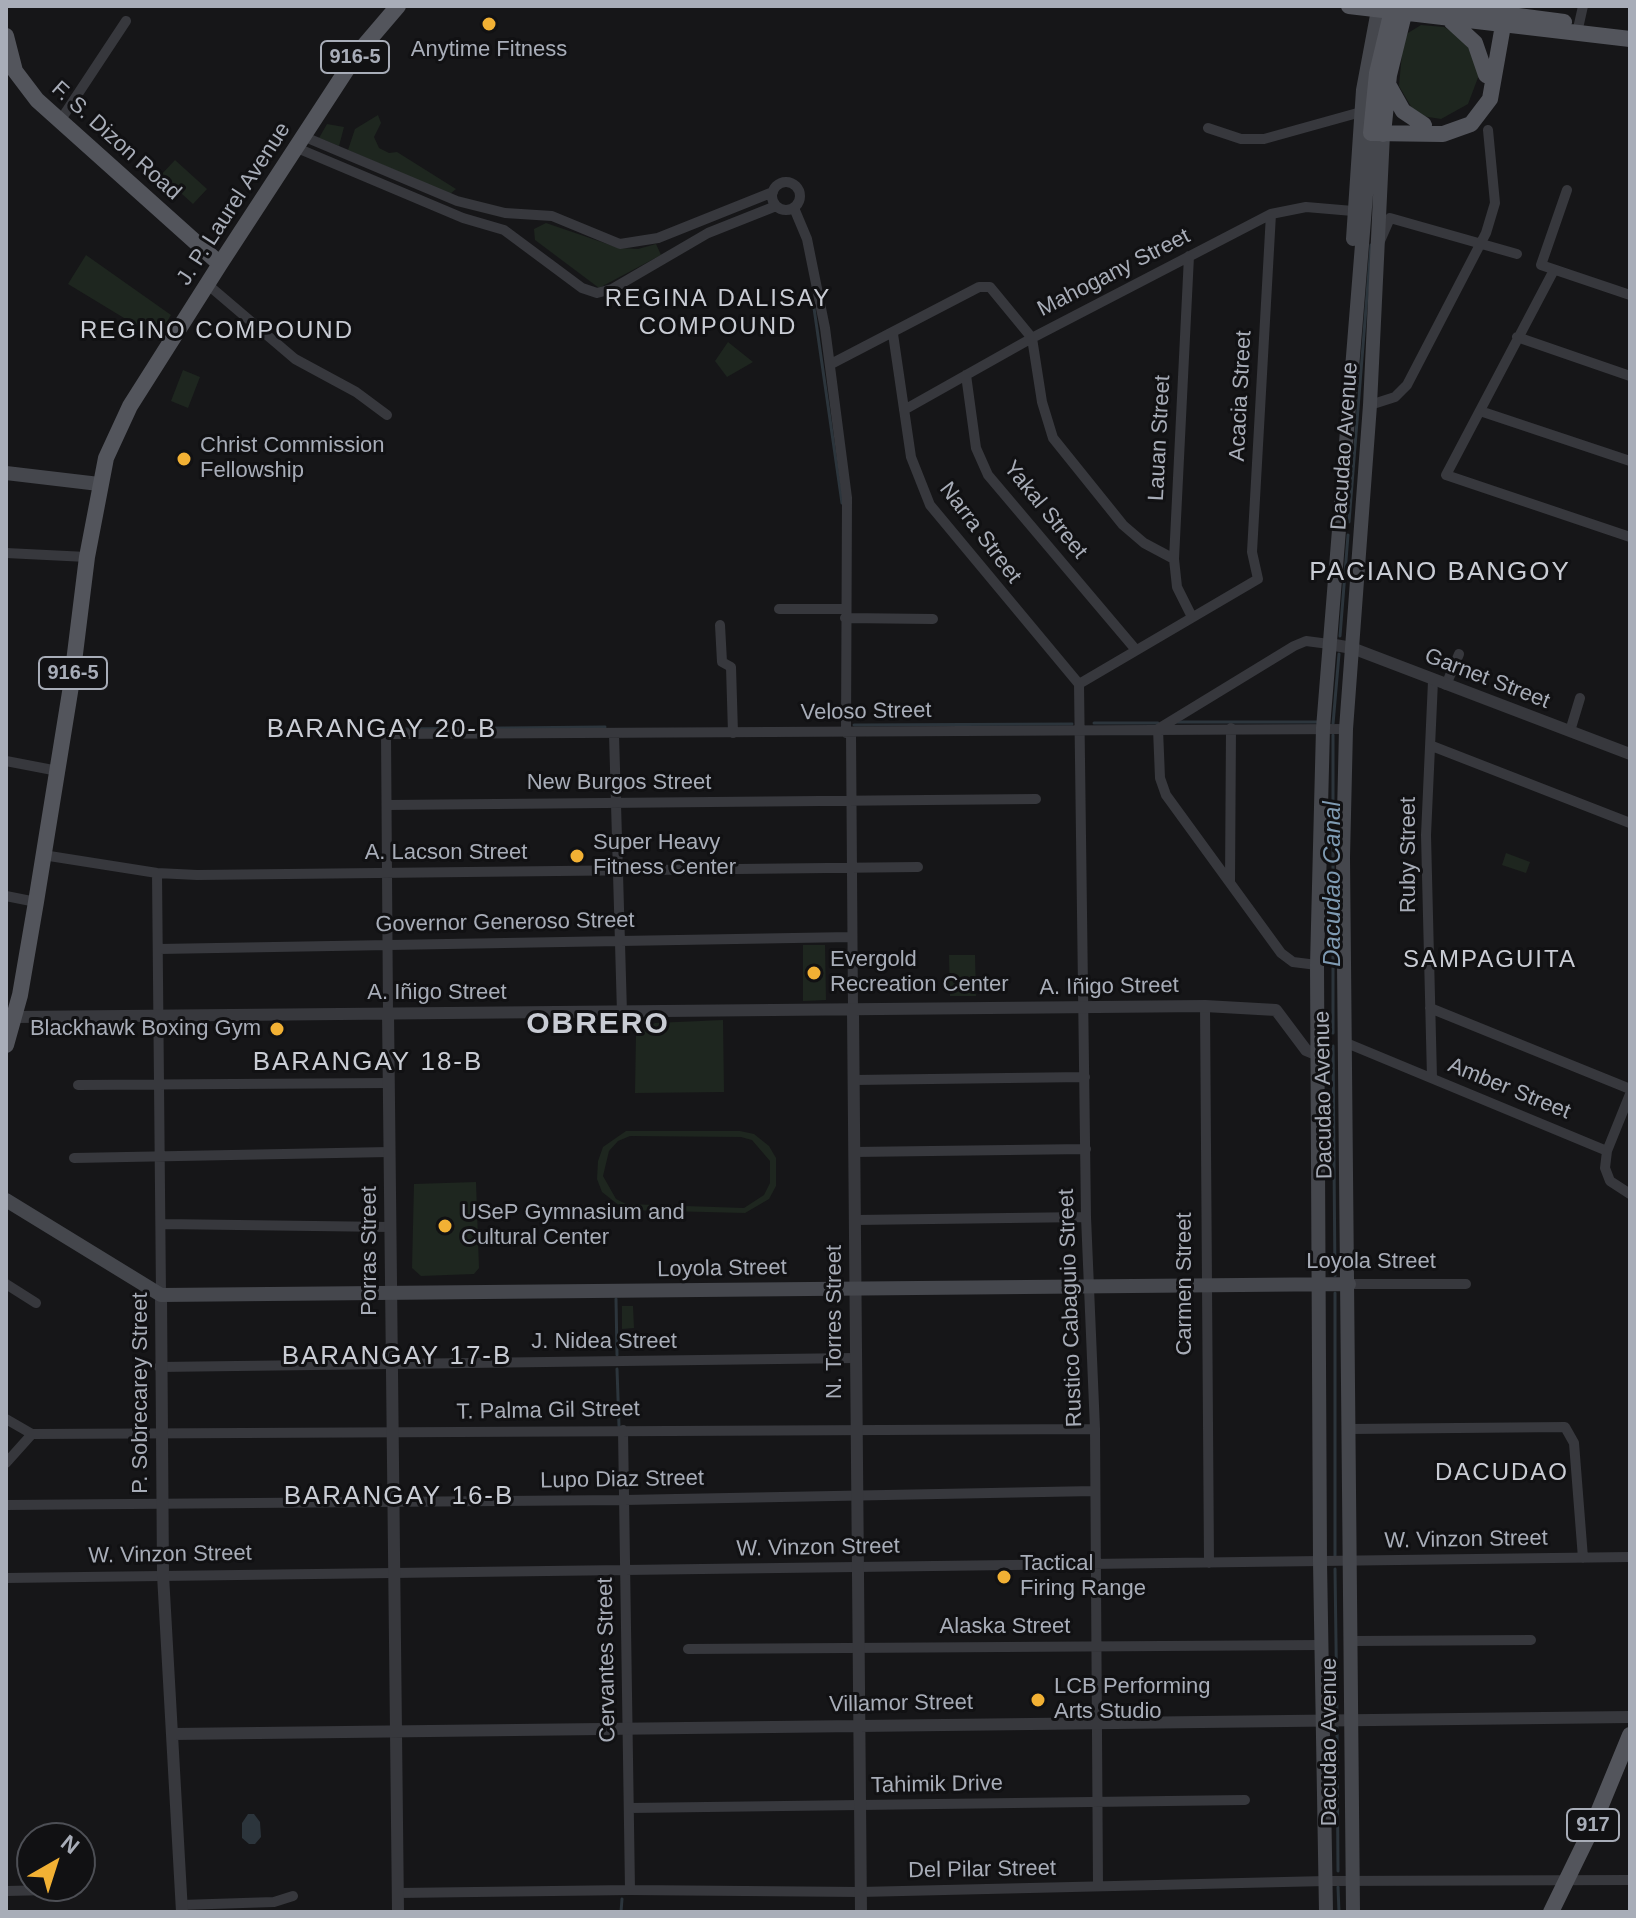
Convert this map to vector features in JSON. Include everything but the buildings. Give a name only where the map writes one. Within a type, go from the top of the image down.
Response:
[{"type":"main road","name":"J. P. Laurel Avenue","points":[[6,1045],[15,1017],[58,771],[99,484],[130,406],[357,54],[398,6]]},
{"type":"main road","points":[[1349,6],[1559,21],[1630,30]]},
{"type":"main road","points":[[1374,125],[1406,6]]},
{"type":"main road","points":[[1386,8],[1385,77],[1403,111],[1424,125]]},
{"type":"main road","name":"Dacudao Avenue","points":[[1326,1912],[1320,1562],[1317,965],[1323,728],[1359,262],[1386,8]]},
{"type":"main road","points":[[1445,12],[1475,43],[1486,75]]},
{"type":"main road","points":[[1374,125],[1443,134],[1471,124],[1490,99],[1499,51],[1501,17]]},
{"type":"main road","points":[[1374,125],[1424,125],[1450,122],[1466,115],[1477,102],[1501,17]]},
{"type":"main road","points":[[1501,17],[1532,29],[1630,39]]},
{"type":"main road","points":[[1499,51],[1511,37],[1532,29]]},
{"type":"main road","name":"F. S. Dizon Road","points":[[6,36],[10,58],[20,81],[60,121],[220,264]]},
{"type":"main road","name":"Dacudao Avenue","points":[[1359,262],[1353,243],[1353,211],[1374,125]]},
{"type":"main road","name":"Dacudao Avenue","points":[[1353,1912],[1353,1641],[1344,1042],[1346,729],[1380,241],[1374,125]]},
{"type":"main road","points":[[6,473],[99,484]]},
{"type":"main road","points":[[1338,523],[1361,525]]},
{"type":"main road","points":[[6,1200],[161,1295]]},
{"type":"main road","name":"Loyola Street","points":[[161,1295],[1349,1284]]},
{"type":"main road","name":"917","points":[[1551,1912],[1630,1735]]},
{"type":"street","points":[[1579,24],[1583,6]]},
{"type":"street","points":[[60,121],[126,21]]},
{"type":"street","points":[[1208,128],[1241,139],[1264,139],[1374,125]]},
{"type":"street","points":[[1370,405],[1395,397],[1407,385],[1481,243],[1495,203],[1488,130]]},
{"type":"street","points":[[301,142],[470,205],[505,213],[552,216],[620,244],[658,238],[773,192],[780,183],[795,185],[800,196],[794,208],[785,210],[776,206],[708,233],[612,289],[590,292],[504,230],[463,218],[301,142]]},
{"type":"street","points":[[1567,190],[1541,265],[1630,295]]},
{"type":"street","points":[[773,192],[776,206]]},
{"type":"street","name":"Mahogany Street","points":[[904,410],[1032,338],[1271,214],[1306,207],[1353,211]]},
{"type":"street","name":"N. Torres Street","points":[[794,208],[807,239],[823,316],[848,519],[846,614],[851,802],[861,1912]]},
{"type":"street","name":"Acacia Street","points":[[1192,617],[1258,579],[1252,552],[1271,214]]},
{"type":"street","points":[[1380,241],[1390,218],[1517,254]]},
{"type":"street","points":[[658,238],[666,256]]},
{"type":"street","name":"Lauan Street","points":[[1189,256],[1174,559],[1177,587],[1192,617]]},
{"type":"street","points":[[1554,270],[1446,475],[1630,537]]},
{"type":"street","points":[[207,284],[295,359],[349,388],[387,415]]},
{"type":"street","points":[[831,364],[979,287],[990,287],[1032,338],[1042,402],[1053,438],[1123,525],[1144,543],[1174,559]]},
{"type":"street","name":"Narra Street","points":[[893,334],[915,473],[938,517],[1079,684]]},
{"type":"street","points":[[1517,337],[1630,376]]},
{"type":"street","name":"Yakal Street","points":[[966,375],[976,448],[988,475],[1136,650]]},
{"type":"street","points":[[1480,411],[1630,461]]},
{"type":"street","points":[[6,553],[87,557]]},
{"type":"street","points":[[779,609],[933,619]]},
{"type":"street","points":[[1079,684],[1192,617]]},
{"type":"street","points":[[720,625],[722,662],[731,667],[733,733]]},
{"type":"street","points":[[1317,965],[1301,965],[1281,953],[1166,795],[1160,778],[1158,729],[1294,646],[1306,641],[1329,644]]},
{"type":"street","name":"Garnet Street","points":[[1329,644],[1352,648],[1630,754]]},
{"type":"street","points":[[1440,683],[1459,654]]},
{"type":"street","name":"Ruby Street","points":[[1432,1078],[1426,835],[1440,683]]},
{"type":"street","name":"Rustico Cabaguio Street","points":[[1079,684],[1086,1217],[1095,1429],[1098,1886]]},
{"type":"street","points":[[1570,731],[1580,698]]},
{"type":"street","points":[[1230,882],[1231,728]]},
{"type":"street","name":"Veloso Street","points":[[386,734],[1346,729]]},
{"type":"street","name":"Porras Street","points":[[386,734],[398,1912]]},
{"type":"street","points":[[614,734],[622,1013]]},
{"type":"street","points":[[1432,746],[1630,823]]},
{"type":"street","points":[[6,761],[58,771]]},
{"type":"street","name":"New Burgos Street","points":[[388,805],[1036,799]]},
{"type":"street","name":"A. Lacson Street","points":[[43,855],[157,873],[618,872],[918,867]]},
{"type":"street","name":"P. Sobrecarey Street","points":[[157,873],[161,1015],[161,1505],[181,1908]]},
{"type":"street","points":[[6,896],[36,902]]},
{"type":"street","name":"Governor Generoso Street","points":[[159,949],[851,937]]},
{"type":"street","name":"A. Iñigo Street","points":[[15,1017],[1205,1006],[1278,1011],[1306,1050],[1318,1055]]},
{"type":"street","name":"Carmen Street","points":[[1205,1006],[1209,1563]]},
{"type":"street","points":[[1430,1008],[1630,1092],[1607,1151],[1606,1175],[1615,1186],[1630,1194]]},
{"type":"street","name":"Amber Street","points":[[1344,1042],[1607,1151]]},
{"type":"street","points":[[854,1080],[1085,1077]]},
{"type":"street","points":[[78,1085],[389,1083]]},
{"type":"street","points":[[854,1152],[1086,1149]]},
{"type":"street","points":[[74,1158],[389,1152]]},
{"type":"street","points":[[855,1220],[1086,1217]]},
{"type":"street","points":[[162,1224],[390,1227]]},
{"type":"street","points":[[6,1284],[36,1303]]},
{"type":"street","name":"Loyola Street","points":[[1349,1284],[1466,1284]]},
{"type":"street","name":"J. Nidea Street","points":[[159,1367],[856,1358]]},
{"type":"street","points":[[6,1419],[32,1434],[6,1463]]},
{"type":"street","points":[[1350,1429],[1565,1427],[1574,1443],[1583,1558]]},
{"type":"street","name":"T. Palma Gil Street","points":[[32,1434],[1095,1429]]},
{"type":"street","name":"Cervantes Street","points":[[623,1430],[630,1729],[630,1890]]},
{"type":"street","name":"Lupo Diaz Street","points":[[6,1505],[624,1500],[1095,1491]]},
{"type":"street","name":"W. Vinzon Street","points":[[6,1578],[1630,1557]]},
{"type":"street","points":[[1353,1641],[1531,1640]]},
{"type":"street","name":"Alaska Street","points":[[688,1649],[1026,1646],[1096,1649],[1321,1645]]},
{"type":"street","name":"Villamor Street","points":[[173,1734],[1630,1717]]},
{"type":"street","name":"Tahimik Drive","points":[[630,1808],[1245,1800]]},
{"type":"street","name":"Del Pilar Street","points":[[398,1893],[630,1890],[860,1892],[1326,1881],[1630,1880]]},
{"type":"street","points":[[181,1908],[274,1902],[293,1896]]},
{"type":"shaded area","points":[[1421,25],[1444,27],[1465,39],[1479,75],[1468,104],[1441,119],[1416,115],[1399,86],[1403,42],[1408,33]]},
{"type":"shaded area","points":[[378,115],[381,123],[374,137],[379,148],[389,153],[397,152],[456,189],[450,194],[348,150],[355,129]]},
{"type":"shaded area","points":[[327,124],[344,127],[339,146],[319,138]]},
{"type":"shaded area","points":[[175,160],[207,189],[193,204],[161,175]]},
{"type":"shaded area","points":[[546,223],[619,248],[638,249],[656,244],[661,255],[599,288],[535,240],[534,229]]},
{"type":"shaded area","points":[[86,255],[171,315],[157,338],[68,284]]},
{"type":"shaded area","points":[[728,342],[753,362],[727,377],[715,361]]},
{"type":"shaded area","points":[[183,370],[200,377],[188,408],[171,401]]},
{"type":"shaded area","points":[[1506,853],[1530,862],[1526,873],[1502,865]]},
{"type":"shaded area","name":"Evergold Recreation Center","points":[[803,945],[825,945],[826,1000],[803,1001]]},
{"type":"shaded area","points":[[949,955],[975,955],[976,996],[950,996]]},
{"type":"shaded area","points":[[723,1020],[724,1092],[635,1093],[636,1034],[655,1023]]},
{"type":"shaded area","points":[[626,1131],[740,1131],[754,1134],[769,1146],[776,1158],[776,1186],[769,1199],[745,1213],[625,1210],[602,1192],[597,1179],[603,1147]],"holes":[[[630,1136],[741,1137],[752,1140],[770,1161],[770,1183],[764,1195],[744,1208],[626,1204],[616,1199],[603,1176],[609,1151],[618,1141]]]},
{"type":"shaded area","name":"USeP Gymnasium and Cultural Center","points":[[476,1182],[479,1268],[474,1274],[421,1276],[412,1268],[414,1184]]},
{"type":"shaded area","points":[[622,1306],[633,1306],[634,1328],[622,1329]]},
{"type":"shaded area","points":[[248,1814],[254,1814],[260,1822],[261,1837],[255,1844],[249,1844],[242,1838],[242,1823]]},
{"type":"waterway","name":"Dacudao Canal","points":[[1349,522],[1371,245]]},
{"type":"waterway","points":[[814,308],[842,503]]},
{"type":"waterway","name":"Dacudao Canal","points":[[1340,636],[1348,535]]},
{"type":"waterway","name":"Dacudao Canal","points":[[1333,724],[1339,654]]},
{"type":"waterway","points":[[1177,722],[1317,722]]},
{"type":"waterway","points":[[1094,723],[1158,723]]},
{"type":"waterway","points":[[854,725],[1072,724]]},
{"type":"waterway","points":[[402,729],[605,727]]},
{"type":"waterway","name":"Dacudao Canal","points":[[1333,735],[1333,1033]]},
{"type":"waterway","name":"Dacudao Canal","points":[[1333,1046],[1335,1276]]},
{"type":"waterway","name":"Dacudao Canal","points":[[1335,1293],[1335,1557]]},
{"type":"waterway","points":[[616,1299],[617,1355]]},
{"type":"waterway","points":[[617,1369],[619,1426]]},
{"type":"waterway","name":"Dacudao Canal","points":[[1335,1569],[1337,1716]]},
{"type":"waterway","name":"Dacudao Canal","points":[[1337,1726],[1338,1871]]},
{"type":"waterway","name":"Dacudao Canal","points":[[1338,1887],[1339,1912]]},
{"type":"waterway","points":[[621,1912],[622,1899]]},
{"type":"place","name":"Anytime Fitness","points":[[489,24]]},
{"type":"place","name":"Christ Commission Fellowship","points":[[184,459]]},
{"type":"place","name":"Super Heavy Fitness Center","points":[[577,856]]},
{"type":"place","name":"Evergold Recreation Center","points":[[814,973]]},
{"type":"place","name":"Blackhawk Boxing Gym","points":[[277,1029]]},
{"type":"place","name":"USeP Gymnasium and Cultural Center","points":[[445,1226]]},
{"type":"place","name":"Tactical Firing Range","points":[[1004,1577]]},
{"type":"place","name":"LCB Performing Arts Studio","points":[[1038,1700]]},
{"type":"district","name":"REGINA DALISAY COMPOUND","points":[[718,313]]},
{"type":"district","name":"REGINO COMPOUND","points":[[217,331]]},
{"type":"district","name":"PACIANO BANGOY","points":[[1440,573]]},
{"type":"district","name":"BARANGAY 20-B","points":[[382,730]]},
{"type":"district","name":"SAMPAGUITA","points":[[1490,960]]},
{"type":"district","name":"OBRERO","points":[[598,1025]]},
{"type":"district","name":"BARANGAY 18-B","points":[[368,1063]]},
{"type":"district","name":"BARANGAY 17-B","points":[[397,1357]]},
{"type":"district","name":"DACUDAO","points":[[1502,1473]]},
{"type":"district","name":"BARANGAY 16-B","points":[[399,1497]]}]
